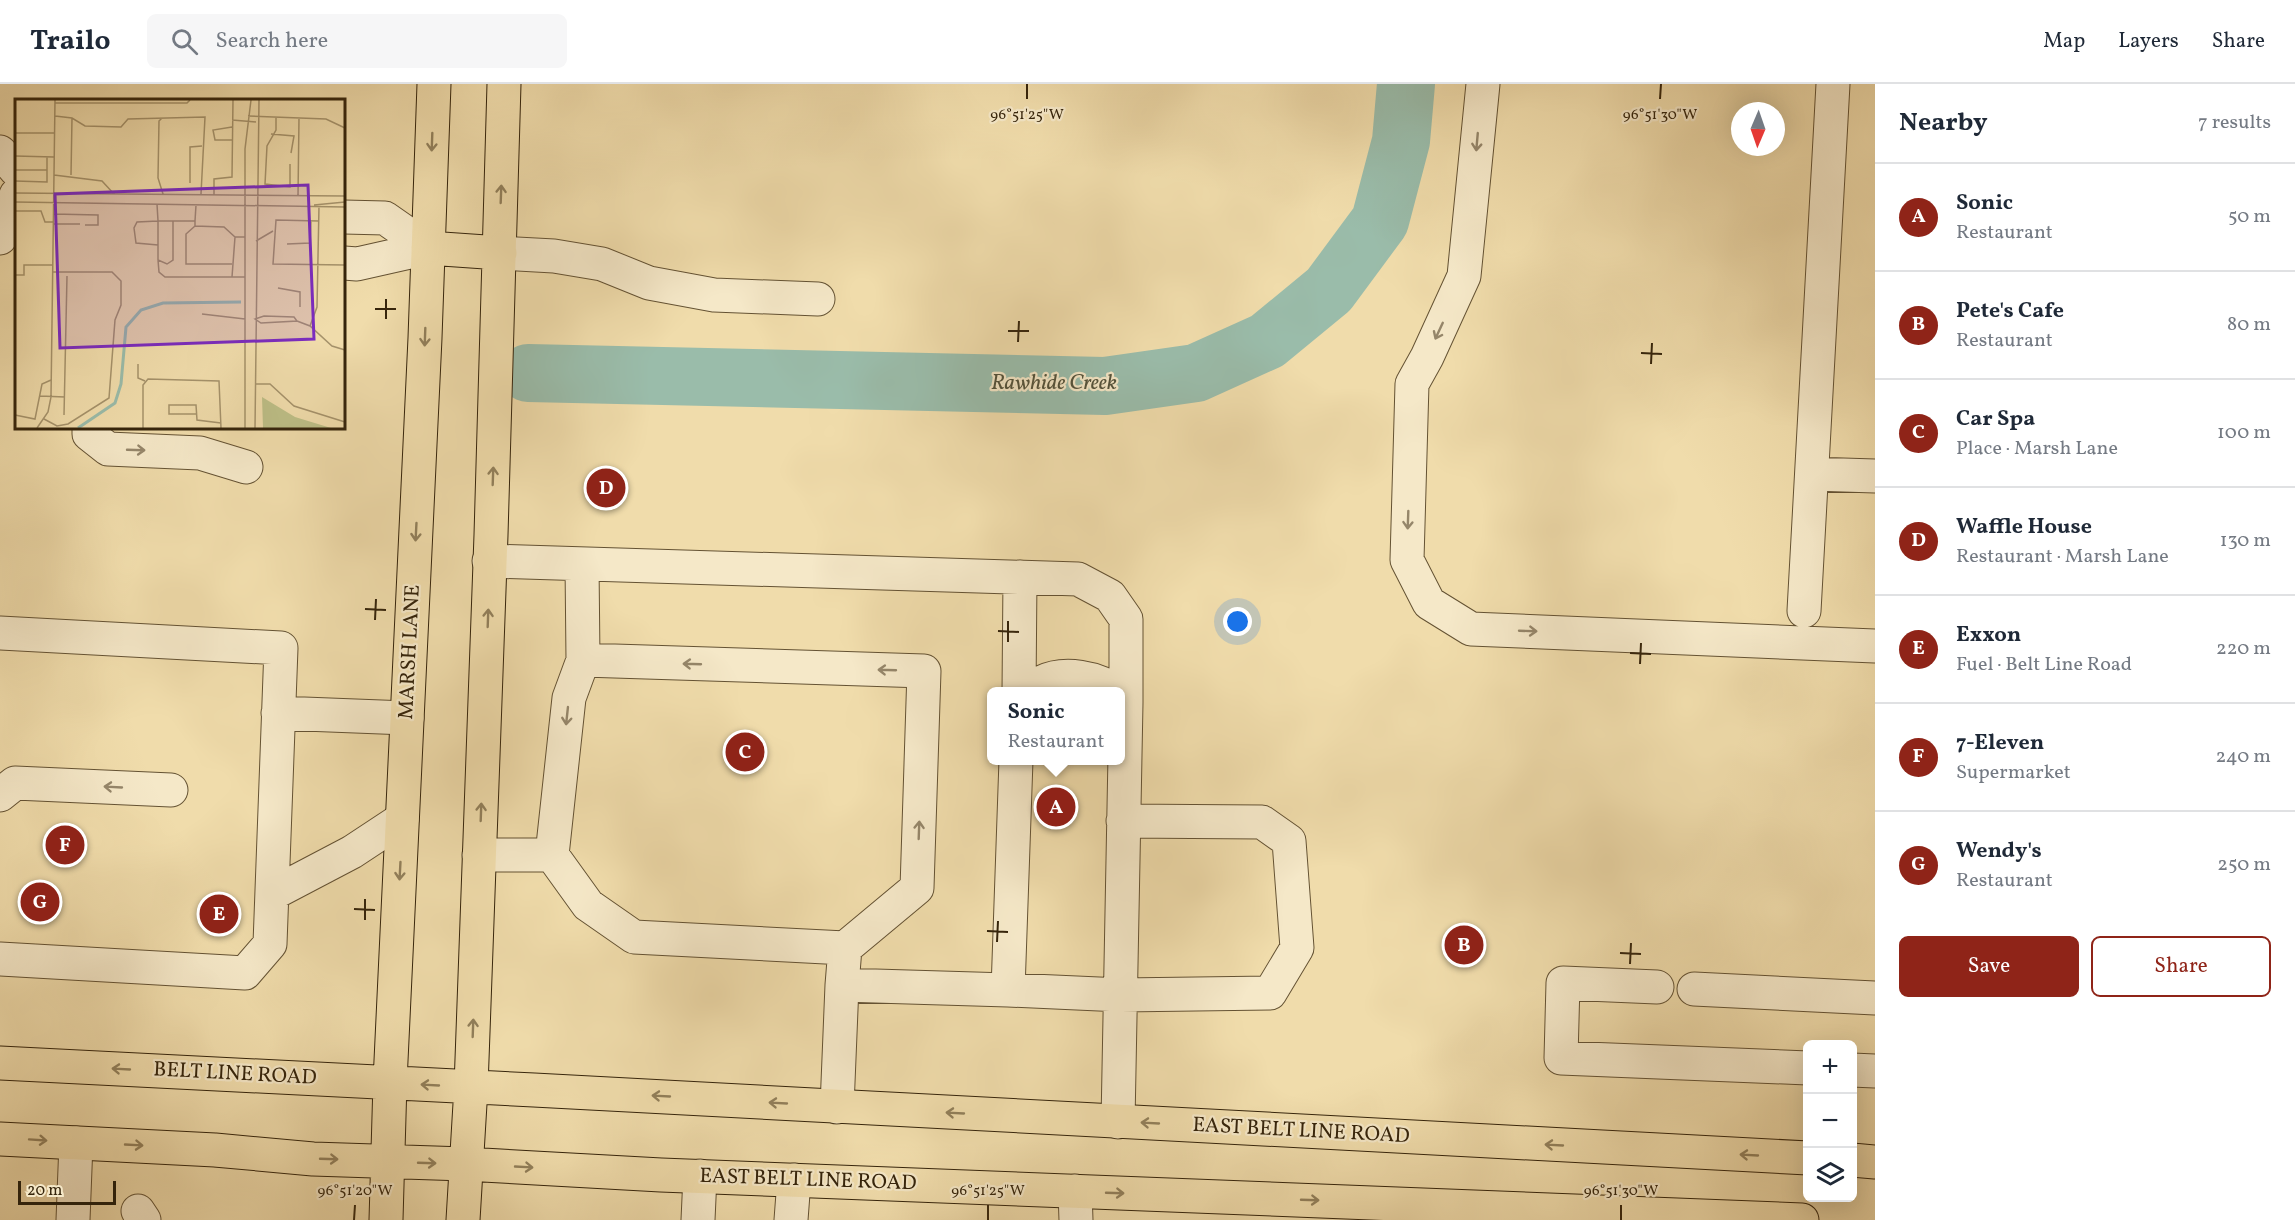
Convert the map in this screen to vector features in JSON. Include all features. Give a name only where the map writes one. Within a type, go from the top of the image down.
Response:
[{"type":"main road","name":"MARSH LANE","points":[[386,1220],[390,1082],[434,84]]},
{"type":"main road","points":[[463,1220],[471,1087],[504,84]]},
{"type":"main road","points":[[428,248],[500,253]]},
{"type":"main road","name":"BELT LINE ROAD","points":[[0,1063],[471,1087]]},
{"type":"main road","name":"EAST BELT LINE ROAD","points":[[471,1087],[1803,1158]]},
{"type":"main road","points":[[0,1139],[215,1150],[313,1159],[389,1161]]},
{"type":"main road","points":[[1857,1160],[1875,1162]]},
{"type":"main road","name":"EAST BELT LINE ROAD","points":[[389,1161],[794,1180],[1076,1206],[1802,1220]]},
{"type":"lane","points":[[1482,84],[1464,276],[1427,357],[1412,384],[1407,560],[1429,603],[1471,629],[1875,646]]},
{"type":"lane","points":[[1804,611],[1833,84]]},
{"type":"lane","points":[[0,152],[15,169]]},
{"type":"lane","points":[[0,238],[15,198]]},
{"type":"lane","points":[[345,217],[385,218],[428,248]]},
{"type":"lane","points":[[345,263],[357,264],[428,248]]},
{"type":"lane","points":[[500,253],[554,256],[602,264],[649,283],[714,295],[818,299]]},
{"type":"lane","points":[[89,429],[89,434],[108,449],[200,453],[246,467]]},
{"type":"lane","points":[[1812,474],[1875,476]]},
{"type":"lane","points":[[489,561],[1078,579],[1110,596],[1126,619],[1122,687]]},
{"type":"lane","points":[[582,564],[583,660],[569,698],[552,855],[588,905],[634,937],[845,948],[917,888],[924,671],[583,660]]},
{"type":"lane","points":[[1019,687],[1020,578]]},
{"type":"lane","points":[[0,633],[281,648],[270,944],[245,974],[0,959]]},
{"type":"lane","points":[[1037,687],[1042,682],[1064,675],[1096,681],[1105,687]]},
{"type":"lane","points":[[278,713],[407,718]]},
{"type":"lane","points":[[1008,990],[1017,765]]},
{"type":"lane","points":[[1118,1122],[1124,821],[1123,765]]},
{"type":"lane","points":[[0,795],[15,783],[171,790]]},
{"type":"lane","points":[[272,894],[352,852],[402,819]]},
{"type":"lane","points":[[842,985],[1121,995],[1270,993],[1297,948],[1289,841],[1262,822],[1124,821]]},
{"type":"lane","points":[[479,855],[552,855]]},
{"type":"lane","points":[[837,1107],[845,948]]},
{"type":"lane","points":[[1657,987],[1563,983],[1561,1058],[1803,1068]]},
{"type":"lane","points":[[1694,989],[1875,998]]},
{"type":"lane","points":[[1857,1070],[1875,1071]]},
{"type":"lane","points":[[73,1220],[76,1143]]},
{"type":"lane","points":[[698,1220],[700,1176]]},
{"type":"lane","points":[[791,1220],[794,1180]]},
{"type":"lane","points":[[138,1220],[138,1211],[144,1220]]},
{"type":"waterway","name":"Rawhide Creek","points":[[528,373],[1105,386],[1196,373],[1267,341],[1329,290],[1380,221],[1401,141],[1406,84]]},
{"type":"place","name":"Waffle House","points":[[606,488]]},
{"type":"place","name":"Car Spa","points":[[745,752]]},
{"type":"place","name":"Sonic","points":[[1056,807]]},
{"type":"place","name":"7-Eleven","points":[[65,845]]},
{"type":"place","name":"Wendy's","points":[[40,902]]},
{"type":"place","name":"Exxon","points":[[219,914]]},
{"type":"place","name":"Pete's Cafe","points":[[1464,945]]}]
